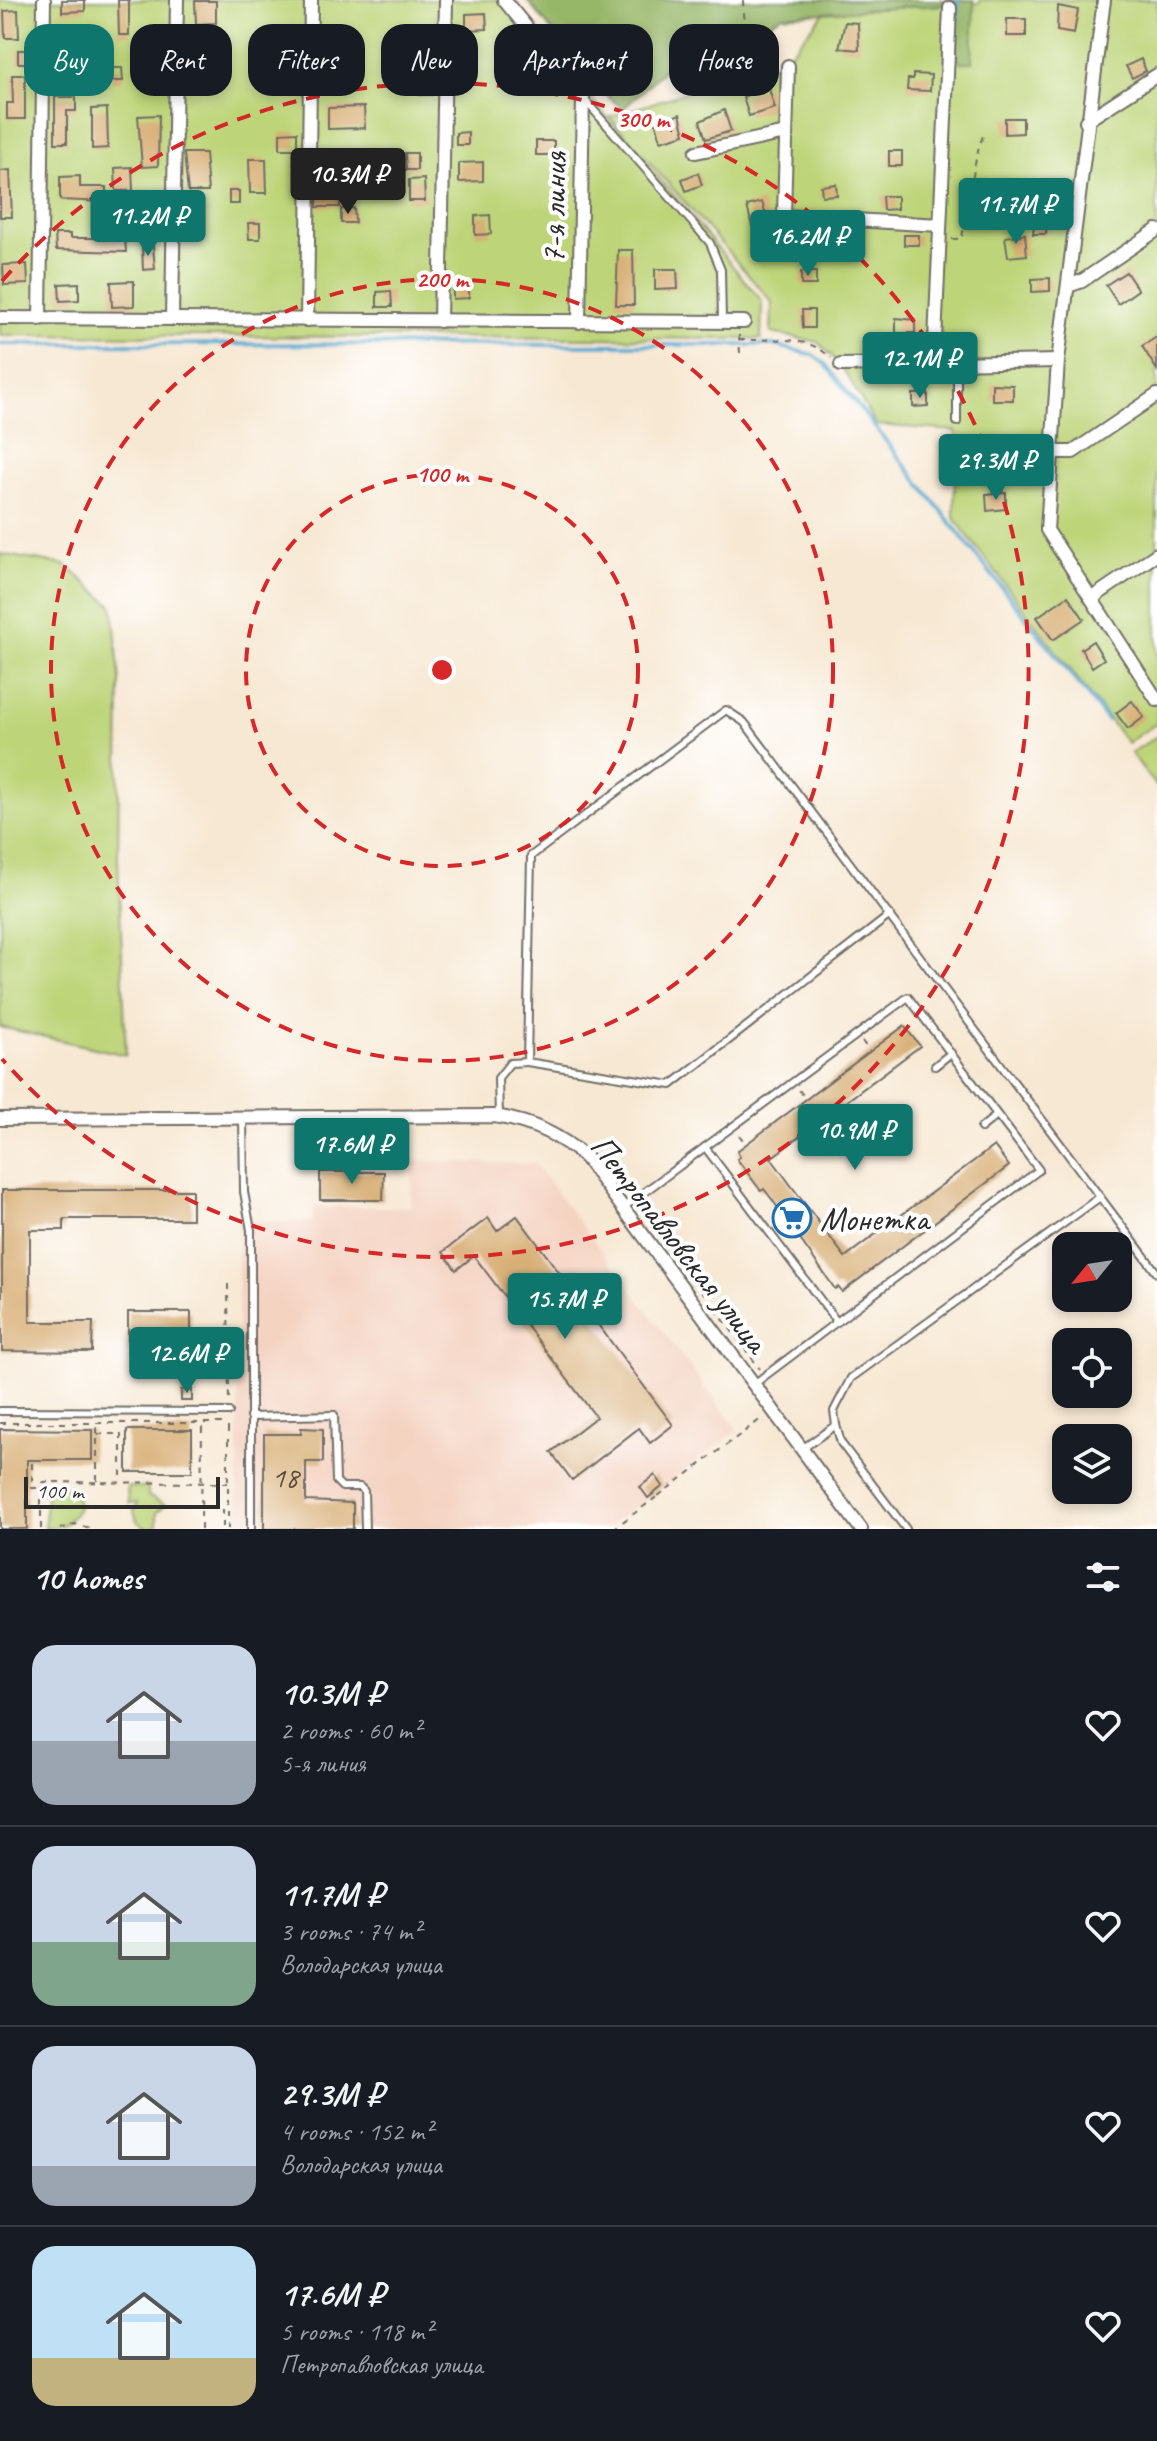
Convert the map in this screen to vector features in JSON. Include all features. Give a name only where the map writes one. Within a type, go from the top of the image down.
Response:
[{"type":"street","points":[[40,319],[44,0]]},
{"type":"street","points":[[172,319],[177,0]]},
{"type":"street","points":[[307,320],[311,0]]},
{"type":"street","points":[[440,321],[446,0]]},
{"type":"street","points":[[504,0],[583,97]]},
{"type":"street","points":[[1104,0],[1086,121],[1058,361],[1055,452],[1047,530],[1157,700]]},
{"type":"street","points":[[934,363],[950,8]]},
{"type":"street","points":[[788,66],[784,216],[940,225]]},
{"type":"street","points":[[1086,121],[1157,75]]},
{"type":"street","name":"7-я линия","points":[[579,322],[583,97]]},
{"type":"street","points":[[696,152],[786,133]]},
{"type":"street","points":[[1068,286],[1082,281],[1157,230]]},
{"type":"street","points":[[0,318],[744,322]]},
{"type":"street","points":[[837,365],[1058,361]]},
{"type":"street","points":[[1055,452],[1073,452],[1157,395]]},
{"type":"street","points":[[1092,598],[1157,554]]},
{"type":"street","name":"Петропавловская улица","points":[[0,1119],[499,1117],[523,1121],[572,1146],[624,1207],[861,1529]]},
{"type":"lane","points":[[583,97],[710,243],[721,270],[722,322]]},
{"type":"lane","points":[[957,362],[957,422]]},
{"type":"lane","points":[[527,1062],[531,856],[726,710],[744,722],[1157,1273]]},
{"type":"lane","points":[[499,1117],[498,1078],[510,1063],[527,1062],[671,1085],[890,915]]},
{"type":"lane","points":[[624,1207],[908,997],[1039,1170],[754,1384]]},
{"type":"lane","points":[[935,1066],[951,1053]]},
{"type":"lane","points":[[981,1128],[997,1115]]},
{"type":"lane","points":[[243,1117],[244,1192],[251,1230],[251,1529]]},
{"type":"lane","points":[[705,1147],[837,1322]]},
{"type":"lane","points":[[906,1529],[841,1443],[834,1411],[851,1378],[1100,1197]]},
{"type":"lane","points":[[0,1411],[229,1412]]},
{"type":"lane","points":[[250,1417],[334,1415],[336,1481],[342,1487],[360,1487],[364,1491],[365,1529]]},
{"type":"lane","points":[[802,1449],[836,1425]]},
{"type":"path","points":[[743,0],[744,21],[755,49],[764,57],[788,66]]},
{"type":"path","points":[[939,239],[961,239],[983,136]]},
{"type":"path","points":[[740,353],[740,340],[770,337],[810,344],[823,350],[837,365]]},
{"type":"path","points":[[862,1041],[870,1052]]},
{"type":"path","points":[[798,1089],[806,1099]]},
{"type":"path","points":[[738,1134],[746,1144]]},
{"type":"path","points":[[694,1280],[761,1370]]},
{"type":"path","points":[[613,1529],[656,1494],[761,1419]]},
{"type":"path","points":[[0,1423],[228,1423]]},
{"type":"path","points":[[97,1423],[97,1482]]},
{"type":"path","points":[[201,1529],[202,1423]]},
{"type":"path","points":[[97,1434],[121,1434],[121,1482]]},
{"type":"path","points":[[32,1463],[32,1488],[41,1488]]},
{"type":"path","points":[[41,1529],[41,1482],[228,1483]]},
{"type":"path","points":[[223,1509],[223,1529]]},
{"type":"path","points":[[60,1529],[75,1524],[93,1529]]},
{"type":"shaded area","points":[[412,1161],[535,1164],[738,1430],[606,1529],[238,1529],[238,1221],[313,1222],[314,1207],[411,1207]]},
{"type":"green space","points":[[0,0],[509,0],[529,24],[494,24],[494,96],[590,96],[762,301],[761,339],[0,335]]},
{"type":"green space","points":[[527,0],[974,0],[972,62],[959,62],[946,4],[781,16],[768,24],[669,24],[669,65],[653,80],[653,24],[546,24]]},
{"type":"green space","points":[[980,0],[1157,0],[1157,723],[1127,743],[954,518],[956,431],[876,425],[841,365],[818,342],[771,333],[772,302],[610,117],[674,96],[779,96],[779,62],[784,60],[825,12],[979,3]]},
{"type":"green space","points":[[607,96],[637,96],[623,109]]},
{"type":"green space","points":[[0,554],[65,565],[113,606],[120,681],[118,858],[126,1055],[0,1027]]},
{"type":"green space","points":[[1157,736],[1157,787],[1131,753]]},
{"type":"green space","points":[[64,1487],[76,1495],[78,1508],[65,1523],[45,1527],[46,1493],[53,1488]]},
{"type":"green space","points":[[127,1487],[148,1487],[148,1496],[165,1505],[157,1512],[157,1527],[146,1528],[137,1521],[134,1511],[137,1503],[128,1503]]},
{"type":"building","points":[[62,0],[85,0],[85,11],[62,12]]},
{"type":"building","points":[[118,0],[129,0],[129,35],[119,35]]},
{"type":"building","points":[[195,1],[216,1],[216,23],[196,24]]},
{"type":"building","points":[[1058,6],[1078,10],[1074,34],[1057,31]]},
{"type":"building","points":[[18,10],[19,38],[5,38],[4,11]]},
{"type":"building","points":[[486,13],[487,29],[478,29],[478,24],[466,24],[466,14]]},
{"type":"building","points":[[1007,19],[1026,19],[1026,36],[1007,36]]},
{"type":"building","points":[[845,22],[858,23],[859,50],[839,48]]},
{"type":"building","points":[[18,50],[24,50],[24,63],[18,63]]},
{"type":"building","points":[[1141,59],[1146,71],[1132,78],[1126,66]]},
{"type":"building","points":[[114,68],[122,68],[123,81],[114,81]]},
{"type":"building","points":[[913,74],[931,75],[930,91],[907,90],[908,79],[913,79]]},
{"type":"building","points":[[12,75],[24,75],[25,119],[7,119],[7,103],[13,103]]},
{"type":"building","points":[[771,96],[775,108],[749,116],[743,97]]},
{"type":"building","points":[[55,97],[76,97],[76,111],[67,111],[67,143],[55,143]]},
{"type":"building","points":[[364,107],[365,128],[328,129],[328,108]]},
{"type":"building","points":[[107,108],[108,148],[92,149],[92,109]]},
{"type":"building","points":[[724,110],[731,131],[706,139],[700,121]]},
{"type":"building","points":[[680,114],[685,134],[661,141],[656,123]]},
{"type":"building","points":[[159,115],[158,166],[142,167],[138,116]]},
{"type":"building","points":[[1005,118],[1023,118],[1023,133],[1005,134]]},
{"type":"building","points":[[297,132],[297,149],[280,149],[280,133]]},
{"type":"building","points":[[468,132],[468,145],[456,145],[456,133]]},
{"type":"building","points":[[536,141],[554,141],[554,155],[536,155]]},
{"type":"building","points":[[889,151],[902,151],[902,166],[889,166]]},
{"type":"building","points":[[184,153],[205,153],[208,192],[188,192]]},
{"type":"building","points":[[405,153],[417,153],[417,170],[406,170]]},
{"type":"building","points":[[249,159],[266,159],[267,193],[250,193]]},
{"type":"building","points":[[483,162],[483,181],[459,182],[459,163]]},
{"type":"building","points":[[132,167],[133,191],[116,191],[115,168]]},
{"type":"building","points":[[10,170],[12,217],[0,217],[0,171]]},
{"type":"building","points":[[698,173],[702,185],[686,191],[682,179]]},
{"type":"building","points":[[80,176],[80,187],[106,187],[106,202],[60,200],[60,177]]},
{"type":"building","points":[[424,179],[425,201],[409,201],[409,180]]},
{"type":"building","points":[[836,184],[837,195],[822,196],[821,186]]},
{"type":"building","points":[[318,185],[339,185],[340,207],[317,207]]},
{"type":"building","points":[[1038,187],[1048,188],[1046,234],[1033,234]]},
{"type":"building","points":[[229,191],[239,191],[239,204],[229,204]]},
{"type":"building","points":[[882,196],[897,196],[897,209],[883,210]]},
{"type":"building","points":[[762,202],[768,222],[752,226],[747,206]]},
{"type":"building","points":[[354,208],[355,223],[341,223],[341,209]]},
{"type":"building","points":[[490,215],[491,234],[475,235],[475,216]]},
{"type":"building","points":[[248,223],[260,223],[260,239],[249,239]]},
{"type":"building","points":[[55,234],[70,234],[70,238],[125,238],[126,252],[56,250]]},
{"type":"building","points":[[1025,234],[1027,255],[1008,257],[1005,237]]},
{"type":"building","points":[[904,235],[919,235],[919,245],[904,245]]},
{"type":"building","points":[[142,246],[153,246],[155,269],[143,270]]},
{"type":"building","points":[[618,250],[633,250],[634,305],[616,305]]},
{"type":"building","points":[[27,264],[28,284],[4,285],[3,265]]},
{"type":"building","points":[[655,269],[677,269],[678,289],[655,290]]},
{"type":"building","points":[[801,272],[816,272],[816,285],[801,285]]},
{"type":"building","points":[[1126,272],[1138,290],[1118,304],[1106,285]]},
{"type":"building","points":[[1050,278],[1050,291],[1032,292],[1032,279]]},
{"type":"building","points":[[134,281],[134,306],[112,307],[111,282]]},
{"type":"building","points":[[79,283],[79,300],[60,301],[59,284]]},
{"type":"building","points":[[453,285],[469,285],[469,298],[453,299]]},
{"type":"building","points":[[391,291],[392,307],[377,307],[377,292]]},
{"type":"building","points":[[802,310],[814,310],[814,328],[803,328]]},
{"type":"building","points":[[896,318],[915,320],[915,333],[896,333]]},
{"type":"building","points":[[1157,337],[1157,370],[1142,346]]},
{"type":"building","points":[[992,384],[1013,385],[1013,400],[992,400]]},
{"type":"building","points":[[928,393],[928,406],[913,407],[913,394]]},
{"type":"building","points":[[1006,493],[1006,509],[987,511],[986,494]]},
{"type":"building","points":[[1068,596],[1084,619],[1053,640],[1037,617]]},
{"type":"building","points":[[1093,641],[1104,659],[1092,667],[1081,649]]},
{"type":"building","points":[[1132,701],[1144,717],[1128,729],[1116,713]]},
{"type":"building","points":[[904,1026],[920,1046],[771,1158],[790,1184],[845,1257],[994,1146],[1009,1166],[842,1292],[838,1287],[835,1289],[771,1198],[764,1189],[761,1191],[737,1159],[740,1157],[737,1151]]},
{"type":"building","points":[[320,1172],[384,1172],[383,1200],[320,1200]]},
{"type":"building","points":[[2,1190],[192,1190],[192,1219],[64,1219],[64,1230],[30,1230],[30,1322],[93,1322],[92,1352],[2,1351]]},
{"type":"building","points":[[517,1216],[673,1425],[650,1443],[639,1428],[572,1480],[551,1452],[596,1417],[474,1256],[456,1270],[443,1252],[488,1218],[497,1231]]},
{"type":"building","points":[[128,1312],[191,1312],[191,1352],[128,1352]]},
{"type":"building","points":[[192,1389],[192,1401],[181,1401],[181,1390]]},
{"type":"building","points":[[301,1428],[323,1429],[323,1462],[306,1462],[306,1501],[353,1503],[353,1529],[264,1529],[264,1434],[301,1434]]},
{"type":"building","points":[[0,1429],[92,1430],[92,1460],[27,1460],[27,1529],[0,1529]]},
{"type":"building","points":[[127,1430],[192,1430],[192,1472],[127,1472]]},
{"type":"building","points":[[655,1475],[663,1486],[648,1498],[640,1487]]},
{"type":"waterway","points":[[957,21],[958,0]]},
{"type":"waterway","points":[[0,344],[773,345],[813,355],[825,364],[1107,720]]},
{"type":"place","name":"Монетка","points":[[792,1218]]}]
